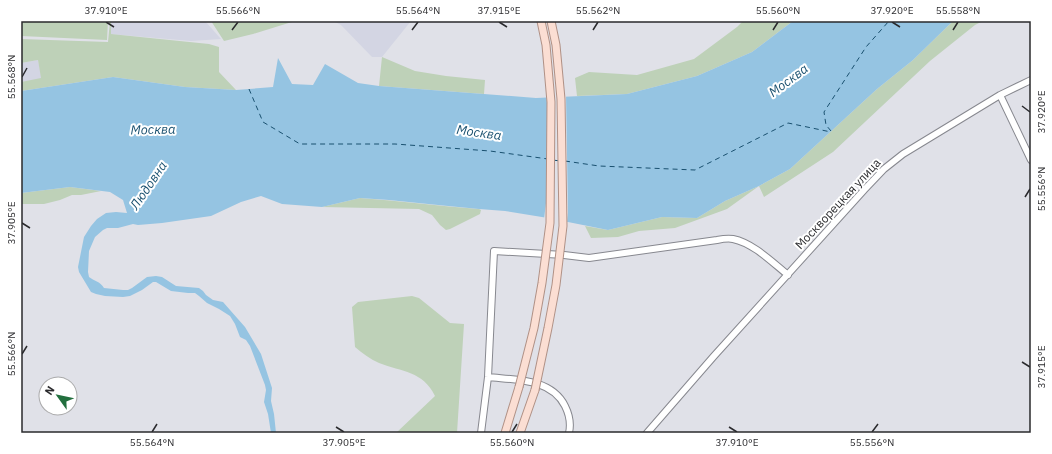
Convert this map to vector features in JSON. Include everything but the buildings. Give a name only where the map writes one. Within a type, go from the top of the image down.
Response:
[{"type":"main road","points":[[505,433],[519,388],[534,328],[550,223],[552,102],[546,45],[540,21]]},
{"type":"main road","points":[[520,433],[535,390],[556,285],[564,226],[561,99],[556,45],[552,21]]},
{"type":"street","name":"Москворецкая улица","points":[[647,433],[714,356],[884,169],[903,154],[1000,95],[1031,80]]},
{"type":"street","points":[[1000,95],[1031,160]]},
{"type":"street","points":[[481,433],[488,377],[494,251],[589,258],[732,239],[747,244],[788,275]]},
{"type":"street","points":[[488,377],[538,384],[553,391],[566,408],[569,419],[569,433]]},
{"type":"shaded area","points":[[111,21],[205,21],[221,39],[191,41],[110,34]]},
{"type":"shaded area","points":[[333,21],[411,21],[382,57],[372,57],[341,25]]},
{"type":"shaded area","points":[[38,60],[42,79],[21,82],[21,63]]},
{"type":"green space","points":[[21,21],[108,21],[107,40],[21,36]]},
{"type":"green space","points":[[110,21],[111,34],[209,44],[219,47],[219,72],[236,90],[185,87],[113,77],[21,91],[21,82],[41,78],[38,60],[21,63],[21,39],[108,42]]},
{"type":"green space","points":[[211,21],[295,21],[224,41]]},
{"type":"green space","points":[[743,21],[793,21],[752,52],[697,76],[627,94],[577,96],[575,78],[589,72],[637,75],[694,59]]},
{"type":"green space","points":[[953,21],[983,21],[975,25],[930,61],[833,152],[764,197],[759,186],[790,169],[877,89],[913,60]]},
{"type":"green space","points":[[382,57],[415,71],[485,80],[484,94],[379,86]]},
{"type":"green space","points":[[759,186],[727,209],[675,228],[639,231],[618,237],[591,238],[585,226],[608,230],[662,217],[697,218],[725,201]]},
{"type":"green space","points":[[70,187],[101,191],[81,195],[72,195],[44,204],[21,204],[21,193]]},
{"type":"green space","points":[[360,198],[481,210],[480,214],[446,230],[432,215],[419,209],[322,207]]},
{"type":"green space","points":[[412,296],[419,298],[450,323],[464,324],[457,433],[396,433],[435,396],[430,388],[418,377],[372,360],[355,347],[352,307],[358,302]]},
{"type":"water","points":[[793,21],[953,21],[913,60],[877,89],[790,169],[759,186],[725,201],[697,218],[662,217],[608,230],[505,211],[360,198],[322,207],[282,204],[261,196],[241,202],[211,216],[162,223],[133,224],[118,228],[107,228],[95,237],[89,251],[88,272],[89,277],[99,282],[104,288],[128,290],[147,277],[156,276],[162,277],[176,286],[199,288],[213,300],[223,302],[245,327],[261,354],[272,388],[271,401],[276,433],[271,433],[268,414],[264,402],[266,390],[265,385],[250,346],[246,340],[240,337],[230,316],[207,303],[195,293],[171,291],[156,282],[153,282],[130,296],[105,296],[91,292],[79,272],[78,267],[84,237],[97,219],[106,213],[127,213],[123,200],[110,192],[70,187],[21,193],[21,91],[113,77],[185,87],[236,90],[273,87],[278,58],[292,84],[313,85],[325,64],[358,83],[379,86],[536,98],[627,94],[697,76],[752,52]]},
{"type":"pier","points":[[566,95],[567,224],[544,219],[546,203],[548,110],[546,96]]},
{"type":"ferry route","points":[[831,131],[826,125],[824,112],[866,47],[889,21]]},
{"type":"ferry route","points":[[249,89],[263,122],[300,144],[395,144],[490,151],[548,159]]},
{"type":"ferry route","points":[[565,161],[599,166],[695,170],[788,123],[831,132]]},
{"type":"ferry route","points":[[553,160],[560,161]]},
{"type":"water label","name":"Москва","points":[[788,80]]},
{"type":"water label","name":"Москва","points":[[153,129]]},
{"type":"water label","name":"Москва","points":[[479,132]]},
{"type":"water label","name":"Людовна","points":[[148,185]]}]
